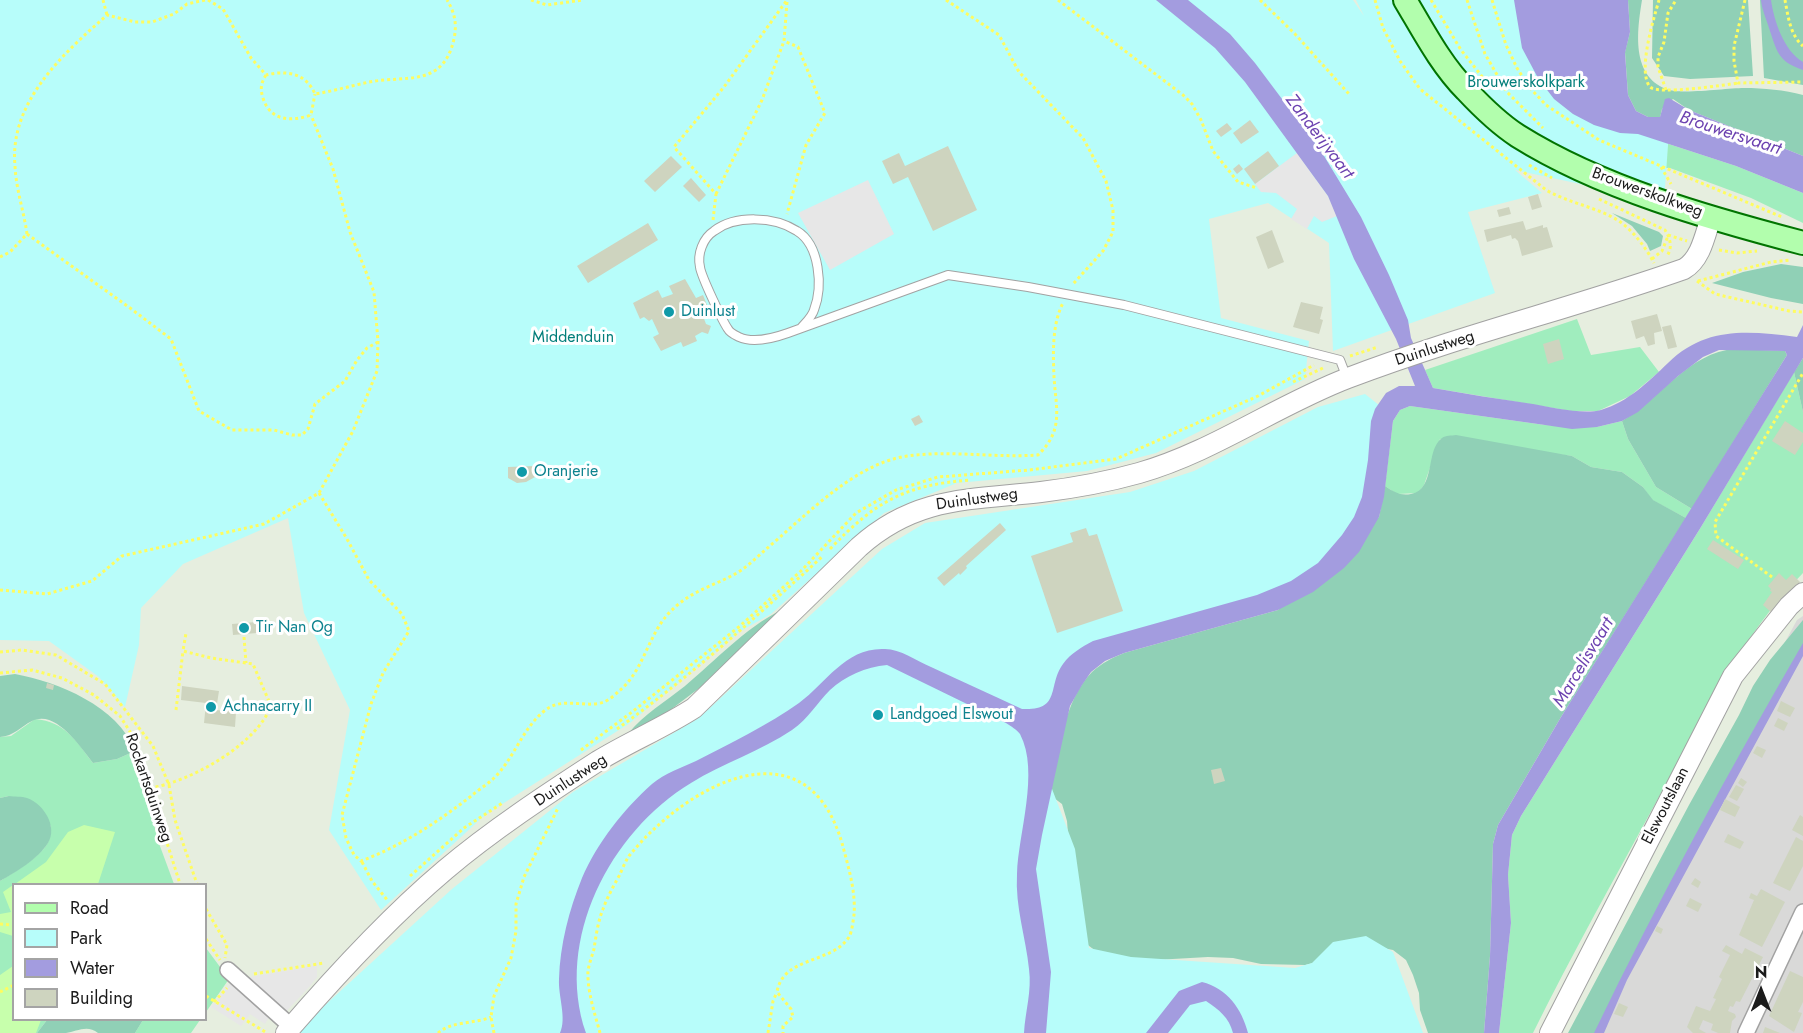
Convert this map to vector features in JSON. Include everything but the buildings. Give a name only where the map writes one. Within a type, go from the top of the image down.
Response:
[{"type":"main road","name":"Brouwerskolkweg","points":[[1405,0],[1437,52],[1465,89],[1516,135],[1606,181],[1711,217]]},
{"type":"main road","points":[[1711,217],[1799,252]]},
{"type":"street","points":[[1691,278],[1693,264],[1702,246],[1711,217]]},
{"type":"street","name":"Duinlustweg","points":[[285,1027],[444,871],[492,834],[600,760],[694,708],[859,547],[877,531],[899,518],[942,503],[1069,488],[1139,473],[1202,449],[1287,405],[1347,378],[1423,353],[1657,266],[1691,278]]},
{"type":"street","name":"Elswoutslaan","points":[[1550,1033],[1733,676],[1789,606],[1803,593]]},
{"type":"street","points":[[1746,1033],[1803,912]]},
{"type":"street","points":[[226,968],[285,1027]]},
{"type":"lane","points":[[801,328],[814,313],[819,296],[817,264],[801,234],[784,225],[758,220],[743,220],[724,225],[712,232],[700,252],[700,267],[729,331],[741,338],[758,340],[773,338],[801,328],[948,275],[1067,294],[1176,317],[1340,360],[1347,378]]},
{"type":"path","points":[[103,0],[107,15]]},
{"type":"path","points":[[107,15],[135,22],[152,22],[174,14],[187,4],[207,0],[223,9],[252,58],[266,75]]},
{"type":"path","points":[[315,94],[370,82],[422,76],[438,70],[451,54],[456,31],[454,12],[447,0]]},
{"type":"path","points":[[531,0],[547,5],[583,0]]},
{"type":"path","points":[[712,232],[716,194],[762,100],[784,41],[787,0],[724,87],[674,147],[716,194]]},
{"type":"path","points":[[361,861],[390,850],[442,819],[495,777],[531,723],[546,709],[566,702],[604,702],[620,691],[632,679],[650,643],[669,613],[692,594],[740,571],[837,489],[873,468],[908,456],[1038,455],[1047,446],[1056,429],[1058,410],[1054,345],[1058,313],[1076,280],[1103,251],[1113,232],[1113,210],[1106,180],[1083,138],[1019,72],[999,35],[946,0]]},
{"type":"path","points":[[1058,0],[1183,94],[1201,120],[1213,151],[1238,182],[1257,188]]},
{"type":"path","points":[[1260,0],[1295,34],[1348,94]]},
{"type":"path","points":[[1431,0],[1461,50],[1492,88]]},
{"type":"path","points":[[1467,0],[1485,54],[1507,92],[1552,134]]},
{"type":"path","points":[[1492,0],[1503,37],[1517,68],[1529,87],[1546,105],[1599,140],[1753,203],[1792,222]]},
{"type":"path","points":[[1659,0],[1646,46],[1647,81],[1654,90],[1738,83],[1803,82]]},
{"type":"path","points":[[1666,90],[1658,67],[1659,57],[1664,42],[1668,13],[1676,0]]},
{"type":"path","points":[[1738,83],[1734,46],[1745,0]]},
{"type":"path","points":[[1785,0],[1790,27],[1796,40],[1803,46]]},
{"type":"path","points":[[107,15],[52,69],[37,89],[16,134],[14,166],[27,234],[171,339],[199,411],[232,430],[274,429],[292,435],[302,435],[308,429],[315,404],[345,381],[367,348],[378,342]]},
{"type":"path","points":[[784,41],[798,47],[825,113],[806,145],[784,225]]},
{"type":"path","points":[[0,590],[47,594],[92,581],[122,556],[264,524],[319,493],[353,431],[377,371],[378,342],[374,292],[350,232],[333,169],[311,116],[315,94],[312,86],[303,77],[289,73],[266,75]]},
{"type":"path","points":[[266,75],[261,84],[266,109],[274,116],[288,119],[311,116]]},
{"type":"path","points":[[1533,127],[1542,134]]},
{"type":"path","points":[[1661,166],[1672,189],[1661,185]]},
{"type":"path","points":[[1657,266],[1671,249],[1665,230]]},
{"type":"path","points":[[0,257],[10,252],[27,234]]},
{"type":"path","points":[[1668,235],[1726,252],[1766,250]]},
{"type":"path","points":[[1657,266],[1668,235]]},
{"type":"path","points":[[1691,278],[1771,262],[1799,252]]},
{"type":"path","points":[[1691,278],[1715,294],[1803,312]]},
{"type":"path","points":[[1340,360],[1383,346]]},
{"type":"path","points":[[1772,577],[1716,536],[1715,522],[1803,373]]},
{"type":"path","points":[[319,493],[369,580],[402,614],[409,631],[383,673],[371,704],[342,815],[346,838],[354,855],[361,861],[385,899]]},
{"type":"path","points":[[176,710],[186,633]]},
{"type":"path","points":[[244,637],[246,663]]},
{"type":"path","points":[[0,652],[22,650],[56,655],[105,684],[153,746],[168,785],[175,820],[196,883]]},
{"type":"path","points":[[150,788],[191,777],[221,758],[239,745],[266,719],[271,706],[253,664],[183,651]]},
{"type":"path","name":"Rockartsduinweg","points":[[0,673],[32,670],[62,678],[94,695],[120,716],[134,738],[179,883]]},
{"type":"path","points":[[600,1033],[588,971],[602,910],[628,858],[662,820],[687,801],[738,776],[769,773],[796,780],[816,796],[837,826],[853,890],[854,914],[850,936],[837,948],[795,967],[781,979],[773,1001],[768,1033]]},
{"type":"path","points":[[494,1033],[491,1017],[494,996],[511,958],[516,931],[516,904],[524,877],[558,808],[564,784]]},
{"type":"path","points":[[207,911],[227,945],[226,968]]},
{"type":"path","points":[[207,940],[226,968]]},
{"type":"path","points":[[248,975],[324,963]]},
{"type":"path","points":[[777,992],[791,1009],[793,1017],[783,1026],[783,1033]]},
{"type":"path","points":[[207,997],[264,1032]]},
{"type":"path","points":[[438,1033],[451,1026],[479,1022],[491,1017]]},
{"type":"shaded area","points":[[1628,0],[1642,0],[1638,38],[1642,63],[1647,74],[1666,89],[1693,91],[1759,88],[1803,95],[1803,156],[1689,110],[1673,99],[1662,109],[1660,118],[1648,117],[1636,111],[1628,95],[1625,52],[1630,32]]},
{"type":"shaded area","points":[[1653,0],[1748,0],[1753,76],[1690,79],[1664,76],[1652,58]]},
{"type":"shaded area","points":[[1760,0],[1803,0],[1803,85],[1764,78]]},
{"type":"shaded area","points":[[1638,134],[1736,166],[1803,193],[1803,223],[1751,198],[1670,168],[1659,168]]},
{"type":"shaded area","points":[[1297,153],[1328,196],[1337,216],[1322,222],[1314,216],[1307,229],[1291,219],[1297,209],[1276,193],[1261,192],[1255,184]]},
{"type":"shaded area","points":[[868,180],[894,234],[830,270],[798,213]]},
{"type":"shaded area","points":[[1612,213],[1659,232],[1663,236],[1661,246],[1650,251],[1632,226]]},
{"type":"shaded area","points":[[1781,264],[1803,267],[1803,304],[1712,283],[1743,272]]},
{"type":"shaded area","points":[[1577,319],[1591,355],[1640,347],[1659,372],[1630,396],[1598,411],[1571,411],[1433,388],[1425,370]]},
{"type":"shaded area","points":[[1735,349],[1785,351],[1787,355],[1692,509],[1656,487],[1628,439],[1622,421],[1703,358]]},
{"type":"shaded area","points":[[1803,358],[1803,412],[1794,372]]},
{"type":"shaded area","points":[[1794,372],[1803,412],[1803,573],[1760,623],[1724,679],[1595,913],[1533,1033],[1499,1033],[1511,923],[1508,875],[1512,835],[1521,816],[1701,527]]},
{"type":"shaded area","points":[[1410,406],[1545,425],[1597,427],[1622,421],[1628,439],[1656,487],[1692,509],[1686,518],[1652,500],[1643,487],[1622,472],[1591,467],[1572,456],[1440,439],[1424,485],[1418,493],[1397,494],[1385,486],[1393,421],[1400,410]]},
{"type":"shaded area","points":[[1456,435],[1572,456],[1591,467],[1622,472],[1643,487],[1653,500],[1686,518],[1561,717],[1498,825],[1493,844],[1490,956],[1484,1033],[1428,1033],[1420,1010],[1419,993],[1413,975],[1406,960],[1393,950],[1378,947],[1305,965],[1261,964],[1233,958],[1208,957],[1137,961],[1097,952],[1076,936],[1067,821],[1062,804],[1050,795],[1063,730],[1074,698],[1082,684],[1100,666],[1124,653],[1278,610],[1379,517],[1385,486],[1394,492],[1404,494],[1419,491],[1424,485],[1437,444],[1444,437]]},
{"type":"shaded area","points":[[781,610],[706,683],[669,711],[628,734],[648,714],[685,686],[755,626]]},
{"type":"shaded area","points":[[1803,616],[1803,1033],[1573,1033],[1797,620]]},
{"type":"shaded area","points":[[1803,620],[1803,653],[1627,975],[1600,1033],[1568,1033],[1753,686],[1770,660]]},
{"type":"shaded area","points":[[15,674],[50,683],[101,709],[127,735],[135,751],[117,759],[93,763],[75,740],[59,725],[50,720],[41,719],[0,737],[0,676]]},
{"type":"shaded area","points":[[35,719],[62,728],[93,763],[117,759],[135,751],[146,786],[157,838],[174,883],[12,883],[12,1021],[46,1021],[37,1033],[0,1033],[0,881],[41,852],[49,840],[51,826],[9,796],[0,798],[0,737],[11,736]]},
{"type":"shaded area","points":[[9,796],[27,798],[39,805],[48,817],[51,837],[44,849],[33,860],[0,881],[0,798]]},
{"type":"shaded area","points":[[207,949],[229,979],[207,1011]]},
{"type":"shaded area","points":[[317,965],[317,977],[310,986],[281,1017],[271,1014],[265,1024],[250,1014],[241,1026],[211,1007],[236,977],[250,977]]},
{"type":"shaded area","points":[[46,1021],[142,1021],[135,1033],[98,1033],[86,1029],[66,1033],[37,1033]]},
{"type":"shaded area","points":[[142,1021],[199,1021],[191,1033],[135,1033]]},
{"type":"sand","points":[[84,825],[115,832],[98,883],[16,883],[46,862],[68,832]]},
{"type":"sand","points":[[12,886],[12,936],[0,932],[0,914],[11,912],[3,892]]},
{"type":"sand","points":[[12,967],[12,1021],[41,1021],[36,1033],[0,1033],[0,975]]},
{"type":"green space","name":"Middenduin","points":[[0,0],[1353,0],[1364,16],[1356,0],[1609,0],[1614,121],[1669,131],[1664,202],[1515,170],[1542,193],[1468,212],[1495,293],[1333,351],[1329,243],[1268,203],[1209,219],[1221,318],[1309,341],[1305,379],[1156,453],[1087,471],[957,483],[884,513],[771,614],[739,632],[630,723],[485,815],[381,910],[329,830],[350,710],[304,613],[288,518],[183,564],[141,608],[139,645],[125,707],[99,677],[49,641],[0,640]]},
{"type":"green space","name":"Landgoed Elswout","points":[[1365,394],[1384,409],[1373,508],[1317,573],[1275,596],[1089,650],[1054,713],[1049,781],[1075,849],[1089,948],[1131,957],[1295,968],[1312,963],[1333,942],[1366,936],[1393,952],[1423,1033],[299,1033],[324,1006],[452,889],[573,792],[699,718],[882,549],[925,523],[1130,492],[1194,471],[1318,407]]},
{"type":"water","points":[[1156,0],[1188,0],[1230,34],[1255,63],[1321,151],[1361,217],[1389,275],[1408,320],[1411,338],[1433,388],[1567,410],[1585,412],[1601,410],[1629,397],[1682,351],[1697,342],[1728,334],[1745,333],[1797,337],[1803,325],[1803,358],[1521,816],[1512,835],[1508,875],[1511,923],[1499,1033],[1484,1033],[1490,956],[1493,844],[1498,825],[1561,717],[1787,355],[1785,351],[1719,350],[1703,357],[1678,376],[1638,412],[1622,421],[1597,427],[1572,429],[1410,406],[1400,410],[1393,421],[1384,497],[1379,517],[1359,552],[1344,568],[1313,592],[1278,610],[1124,653],[1105,661],[1091,672],[1070,706],[1036,869],[1051,972],[1046,1033],[1024,1033],[1030,977],[1021,922],[1017,874],[1028,784],[1028,766],[1026,749],[1020,734],[1006,723],[887,665],[864,670],[842,680],[792,730],[691,783],[662,804],[636,830],[614,859],[596,892],[584,926],[578,962],[578,998],[586,1033],[560,1033],[563,1021],[559,986],[561,953],[577,890],[595,852],[612,827],[631,804],[657,780],[775,719],[809,695],[838,667],[859,654],[871,650],[885,649],[902,653],[1022,709],[1035,709],[1043,706],[1052,696],[1058,672],[1063,664],[1081,648],[1093,641],[1257,595],[1291,581],[1318,563],[1354,517],[1362,497],[1371,421],[1375,409],[1386,393],[1399,386],[1415,386],[1396,339],[1354,259],[1328,196],[1245,82],[1215,48]]},
{"type":"water","name":"Brouwersvaart","points":[[1514,0],[1628,0],[1630,32],[1625,53],[1628,95],[1636,111],[1648,117],[1660,117],[1665,99],[1669,98],[1689,110],[1803,156],[1803,193],[1736,166],[1638,134],[1620,133],[1594,125],[1573,114],[1554,99],[1538,78],[1522,48]]},
{"type":"water","points":[[1761,0],[1771,0],[1781,35],[1790,51],[1803,62],[1803,70],[1788,63],[1779,54]]},
{"type":"water","points":[[1803,643],[1803,656],[1627,980],[1604,1033],[1594,1033],[1695,836]]},
{"type":"water","points":[[1202,982],[1226,994],[1242,1016],[1248,1033],[1233,1033],[1226,1018],[1206,1001],[1190,1005],[1168,1033],[1146,1033],[1179,991]]},
{"type":"place","name":"Duinlust","points":[[669,312]]},
{"type":"place","name":"Oranjerie","points":[[522,472]]},
{"type":"place","name":"Tir Nan Og","points":[[244,628]]},
{"type":"place","name":"Achnacarry II","points":[[211,707]]},
{"type":"place","name":"Landgoed Elswout","points":[[878,715]]},
{"type":"park label","name":"Brouwerskolkpark","points":[[1526,83]]},
{"type":"water label","name":"Zanderijvaart","points":[[1319,137]]},
{"type":"water label","name":"Marcelisvaart","points":[[1584,663]]}]
